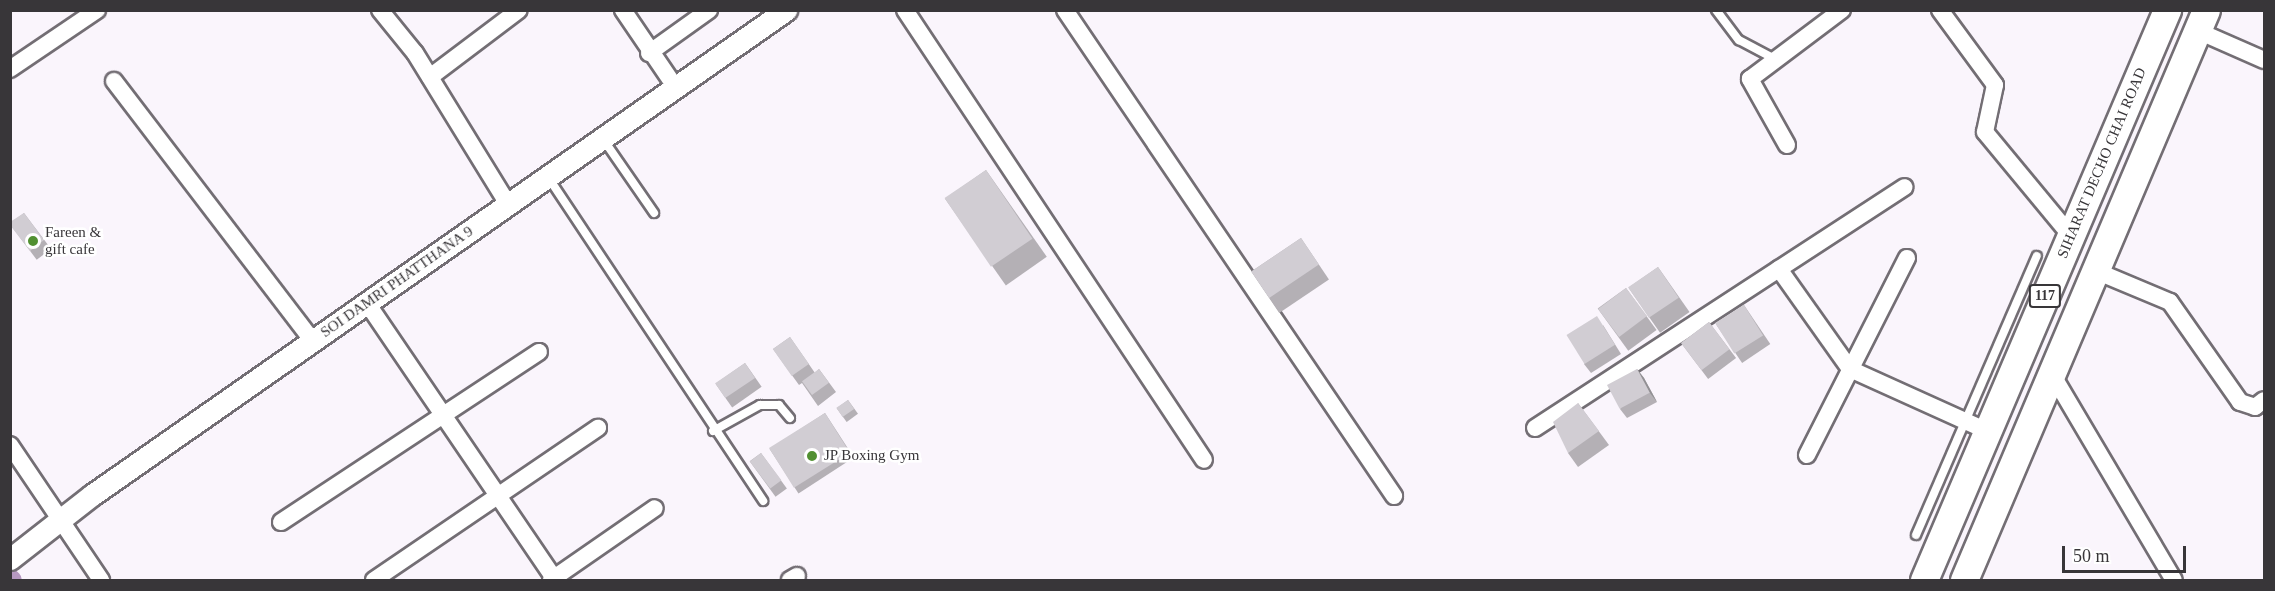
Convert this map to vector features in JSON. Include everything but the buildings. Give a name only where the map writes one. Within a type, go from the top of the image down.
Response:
[{"type":"main road","name":"SIHARAT DECHO CHAI ROAD","points":[[1924,580],[1977,427],[2038,283],[2071,236],[2167,10]]},
{"type":"main road","name":"117","points":[[1964,580],[2202,21]]},
{"type":"street","points":[[10,69],[97,10]]},
{"type":"street","points":[[380,10],[430,77],[508,204]]},
{"type":"street","points":[[430,77],[519,10]]},
{"type":"street","points":[[622,10],[649,53],[676,88]]},
{"type":"street","points":[[649,53],[709,10]]},
{"type":"street","name":"SOI DAMRI PHATTHANA 9","points":[[10,559],[313,341],[786,10]]},
{"type":"street","points":[[905,10],[1204,460]]},
{"type":"street","points":[[1065,10],[1394,496]]},
{"type":"street","points":[[1787,145],[1750,79],[1773,58],[1842,10]]},
{"type":"street","points":[[1940,10],[1995,85],[1985,132],[2071,236]]},
{"type":"street","points":[[2202,21],[2265,60]]},
{"type":"street","points":[[114,81],[313,341]]},
{"type":"street","points":[[1535,428],[1904,187]]},
{"type":"street","points":[[1807,454],[1907,258]]},
{"type":"street","points":[[1779,269],[1850,369],[1977,427]]},
{"type":"street","points":[[2096,271],[2170,302],[2240,402],[2255,407],[2265,400]]},
{"type":"street","points":[[367,303],[553,580],[655,508]]},
{"type":"street","points":[[281,522],[445,418],[539,352]]},
{"type":"street","points":[[2052,374],[2174,580]]},
{"type":"street","points":[[374,580],[499,498],[598,428]]},
{"type":"street","points":[[10,445],[64,520],[101,580]]},
{"type":"lane","points":[[1716,10],[1739,40],[1773,58]]},
{"type":"lane","points":[[603,139],[654,213]]},
{"type":"lane","points":[[548,177],[713,431],[763,501]]},
{"type":"lane","points":[[2037,256],[2038,283]]},
{"type":"lane","points":[[713,431],[760,405],[779,405],[790,418]]},
{"type":"lane","points":[[1916,535],[1977,427]]},
{"type":"waterway","points":[[10,577],[13,580]]},
{"type":"place","name":"Fareen & gift cafe","points":[[33,241]]},
{"type":"place","name":"JP Boxing Gym","points":[[812,456]]}]
